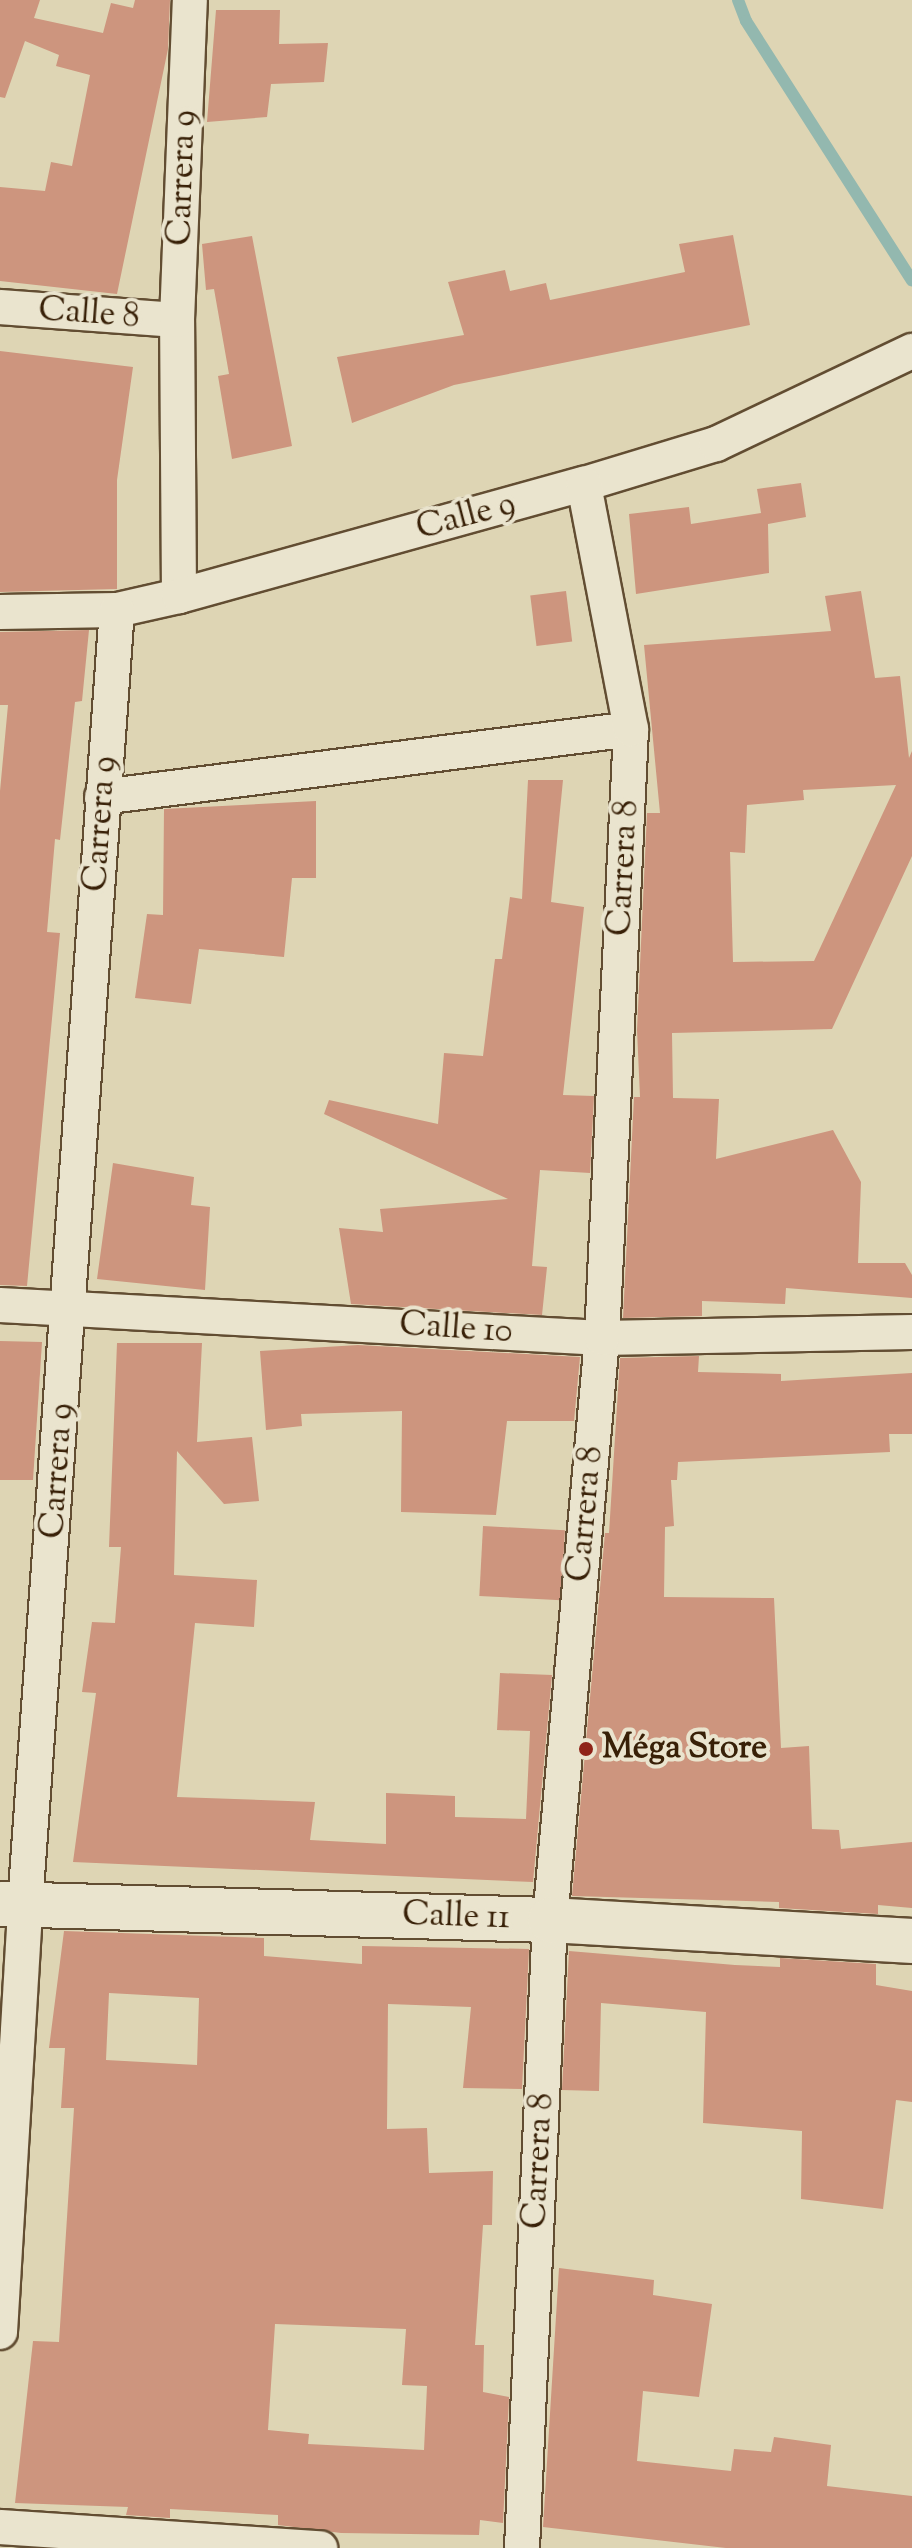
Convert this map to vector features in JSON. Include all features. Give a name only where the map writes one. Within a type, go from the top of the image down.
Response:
[{"type":"street","name":"Carrera 9","points":[[179,596],[177,320],[190,0]]},
{"type":"street","name":"Calle 8","points":[[0,307],[177,320]]},
{"type":"street","name":"Calle 9","points":[[0,612],[117,610],[179,596],[584,484],[716,444],[912,351]]},
{"type":"street","name":"Carrera 8","points":[[522,2548],[550,1920],[602,1338],[631,729],[584,484]]},
{"type":"street","name":"Carrera 9","points":[[0,2332],[12,1904],[70,1305],[117,610]]},
{"type":"street","points":[[102,797],[631,729]]},
{"type":"street","name":"Calle 10","points":[[0,1305],[70,1305],[602,1338],[912,1332]]},
{"type":"street","name":"Calle 11","points":[[12,1904],[550,1920],[912,1941]]},
{"type":"street","points":[[0,2527],[320,2548]]},
{"type":"building","points":[[0,0],[40,0],[34,18],[103,33],[111,3],[133,8],[135,0],[170,0],[168,49],[117,294],[0,281],[0,187],[45,191],[51,162],[72,166],[90,75],[56,66],[59,55],[25,41],[5,98],[0,97]]},
{"type":"building","points":[[216,10],[280,10],[279,44],[328,43],[324,82],[271,84],[267,117],[207,122]]},
{"type":"building","points":[[733,235],[750,325],[454,385],[352,423],[337,357],[464,335],[448,282],[505,270],[510,291],[546,283],[550,300],[685,272],[679,244]]},
{"type":"building","points":[[252,236],[292,446],[232,459],[218,376],[229,374],[214,289],[206,290],[202,244]]},
{"type":"building","points":[[0,351],[133,367],[117,480],[117,589],[0,592]]},
{"type":"building","points":[[801,483],[806,517],[768,524],[769,573],[636,594],[629,514],[689,507],[691,524],[761,513],[757,489]]},
{"type":"building","points":[[566,591],[572,642],[536,646],[530,595]]},
{"type":"building","points":[[861,591],[875,678],[900,676],[909,758],[912,751],[912,856],[832,1029],[672,1033],[673,1098],[719,1099],[716,1159],[833,1130],[861,1182],[858,1263],[905,1263],[912,1275],[912,1298],[786,1288],[785,1304],[702,1301],[702,1316],[623,1318],[634,1097],[640,1097],[637,1030],[647,813],[660,813],[644,645],[831,631],[825,596]],"holes":[[[896,785],[814,961],[733,962],[730,852],[745,853],[747,805],[804,800],[803,790]]]},
{"type":"building","points":[[89,630],[82,701],[75,702],[60,840],[55,839],[47,932],[60,933],[27,1286],[0,1285],[0,791],[8,705],[0,705],[0,632]]},
{"type":"building","points":[[528,780],[563,780],[551,902],[584,907],[563,1095],[594,1096],[590,1173],[540,1170],[532,1266],[547,1267],[542,1315],[351,1304],[339,1228],[383,1232],[380,1209],[508,1199],[324,1114],[329,1100],[438,1124],[444,1053],[483,1056],[495,959],[502,959],[510,897],[522,899]]},
{"type":"building","points":[[316,801],[316,878],[292,878],[284,957],[199,949],[191,1004],[135,998],[147,914],[163,915],[164,809]]},
{"type":"building","points":[[113,1163],[194,1177],[191,1205],[210,1207],[205,1290],[97,1279]]},
{"type":"building","points":[[0,1341],[42,1342],[33,1480],[0,1480]]},
{"type":"building","points":[[117,1343],[202,1343],[197,1442],[252,1437],[259,1501],[224,1504],[177,1451],[174,1575],[257,1580],[254,1627],[195,1623],[177,1797],[315,1802],[310,1840],[386,1844],[386,1793],[455,1796],[455,1817],[526,1819],[530,1731],[497,1730],[500,1673],[552,1675],[533,1882],[73,1862],[96,1693],[82,1692],[92,1622],[115,1623],[121,1547],[109,1547]]},
{"type":"building","points":[[358,1345],[580,1357],[574,1421],[507,1421],[496,1515],[401,1512],[402,1411],[301,1414],[302,1426],[266,1430],[260,1351]]},
{"type":"building","points":[[699,1356],[698,1372],[781,1374],[781,1381],[912,1373],[912,1434],[889,1434],[890,1452],[678,1462],[677,1480],[671,1480],[674,1526],[665,1527],[664,1597],[774,1598],[781,1748],[809,1746],[812,1829],[839,1830],[841,1849],[912,1842],[912,1908],[878,1905],[878,1914],[779,1908],[779,1902],[572,1896],[605,1533],[609,1533],[620,1358]]},
{"type":"building","points":[[483,1526],[565,1530],[561,1600],[479,1596]]},
{"type":"building","points":[[64,1931],[264,1938],[264,1956],[362,1964],[362,1946],[529,1949],[522,2089],[463,2088],[471,2007],[388,2004],[387,2129],[427,2128],[429,2173],[493,2171],[492,2225],[483,2225],[475,2345],[484,2345],[483,2392],[509,2397],[503,2523],[480,2520],[479,2535],[341,2533],[278,2525],[278,2515],[170,2509],[170,2518],[126,2515],[128,2507],[15,2503],[33,2341],[59,2342],[74,2108],[61,2108],[65,2048],[49,2048]],"holes":[[[109,1993],[199,1998],[197,2065],[106,2060]],[[275,2324],[406,2329],[402,2385],[427,2386],[424,2450],[308,2444],[309,2434],[268,2430]]]},
{"type":"building","points":[[569,1951],[780,1967],[780,1958],[876,1964],[876,1985],[912,1991],[912,2102],[896,2100],[883,2209],[801,2199],[802,2131],[703,2123],[706,2012],[601,2003],[599,2091],[562,2090]]},
{"type":"building","points":[[559,2268],[654,2280],[653,2295],[712,2304],[699,2397],[643,2391],[637,2461],[731,2471],[734,2449],[771,2452],[774,2437],[831,2445],[827,2486],[912,2496],[912,2548],[726,2548],[543,2527]]},
{"type":"waterway","points":[[738,0],[746,21],[912,281]]},
{"type":"place","name":"Méga Store","points":[[586,1749]]}]
